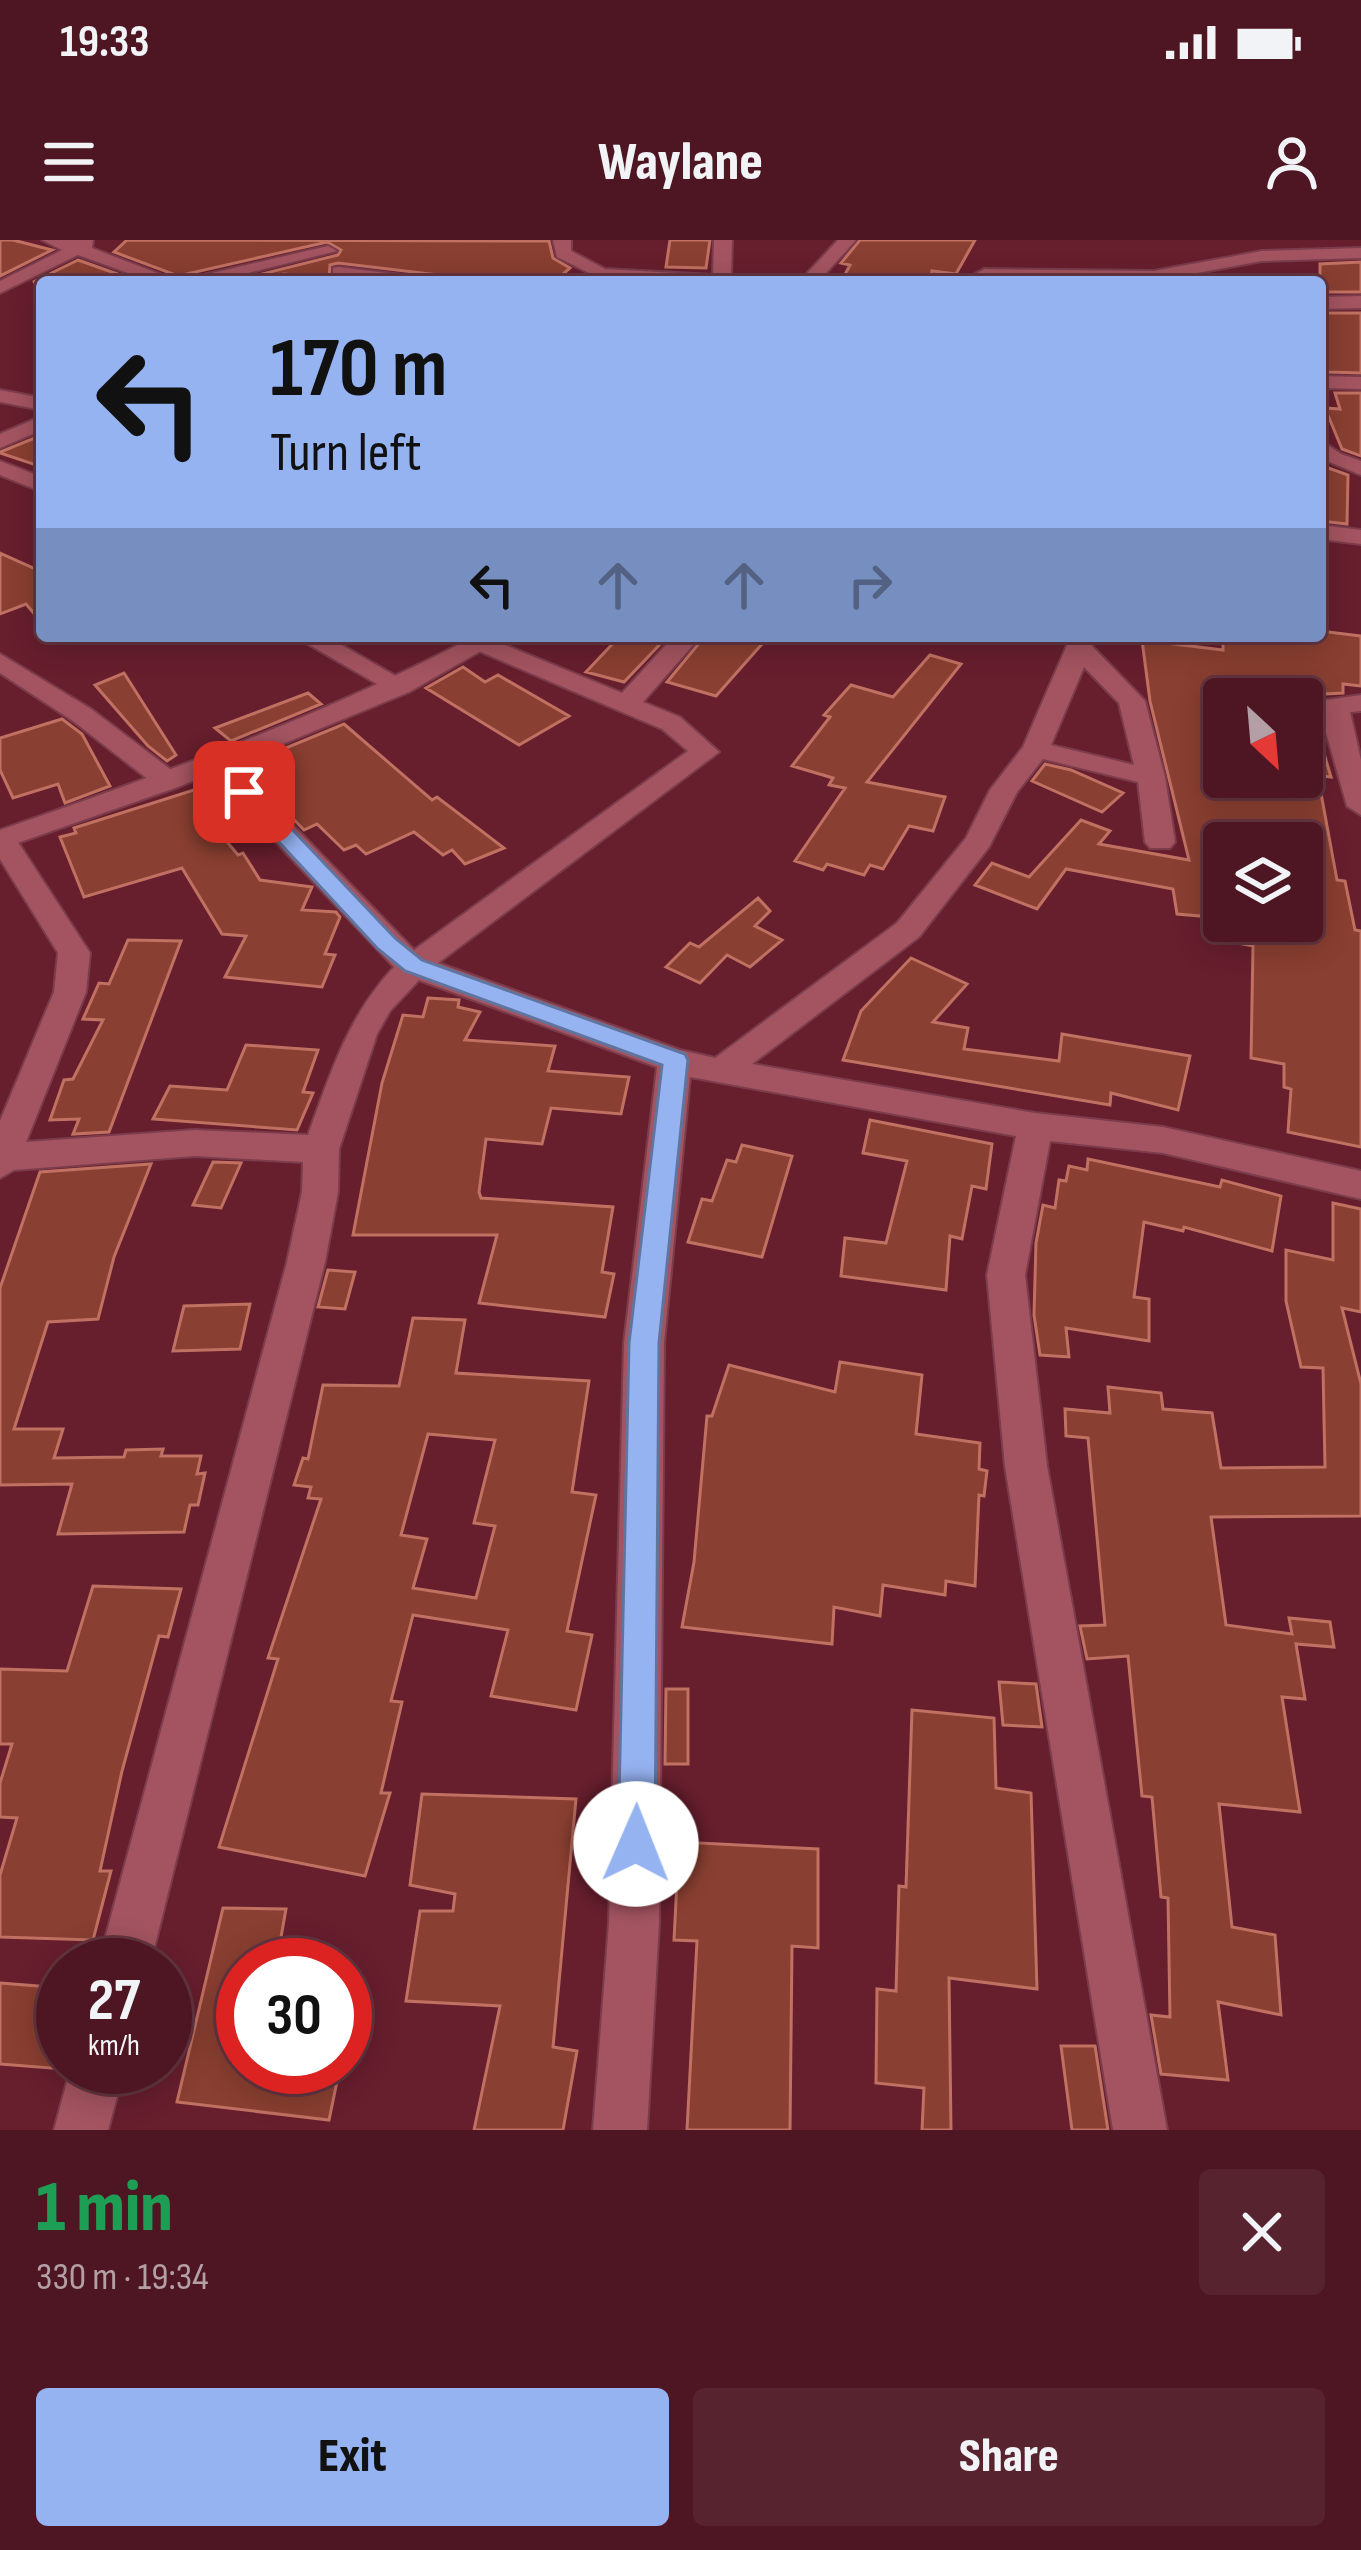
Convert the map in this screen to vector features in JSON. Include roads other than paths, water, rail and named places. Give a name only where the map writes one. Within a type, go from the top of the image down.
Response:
[{"type":"street","points":[[50,240],[153,276]]},
{"type":"street","points":[[0,288],[74,248],[102,240]]},
{"type":"street","points":[[562,240],[563,253],[591,276]]},
{"type":"street","points":[[722,276],[723,240]]},
{"type":"street","points":[[814,276],[847,240]]},
{"type":"street","points":[[209,276],[327,245],[341,276]]},
{"type":"street","points":[[984,274],[1083,266],[1178,275],[1249,257],[1361,254]]},
{"type":"street","points":[[1326,303],[1361,302]]},
{"type":"street","points":[[1326,382],[1361,383]]},
{"type":"street","points":[[0,395],[36,403]]},
{"type":"street","points":[[0,442],[36,425]]},
{"type":"street","points":[[1326,452],[1361,468]]},
{"type":"street","points":[[0,467],[36,482]]},
{"type":"street","points":[[1326,533],[1361,537]]},
{"type":"street","points":[[318,642],[400,686]]},
{"type":"street","points":[[321,1149],[195,1143],[1,1160],[70,992],[74,953],[1,839],[216,762],[400,686],[485,642]]},
{"type":"street","points":[[131,1938],[306,1262],[320,1192],[321,1149],[361,1034],[386,992],[413,966],[705,752],[686,732],[493,642]]},
{"type":"street","points":[[626,705],[683,642]]},
{"type":"street","points":[[720,1071],[908,929],[979,841],[1004,790],[1036,749],[1083,643],[1132,700],[1151,776],[1160,842]]},
{"type":"street","points":[[0,662],[82,715],[167,781]]},
{"type":"street","points":[[1361,704],[1329,707],[1340,717],[1338,729],[1361,806]]},
{"type":"street","points":[[1036,749],[1151,776]]},
{"type":"street","points":[[216,762],[413,966],[676,1060],[720,1071],[1035,1126],[1163,1141],[1361,1185]]},
{"type":"street","points":[[620,2130],[634,1923],[644,1343],[676,1060]]},
{"type":"street","points":[[1035,1126],[1006,1275],[1022,1424],[1140,2130]]},
{"type":"street","points":[[81,2130],[91,2094]]}]
